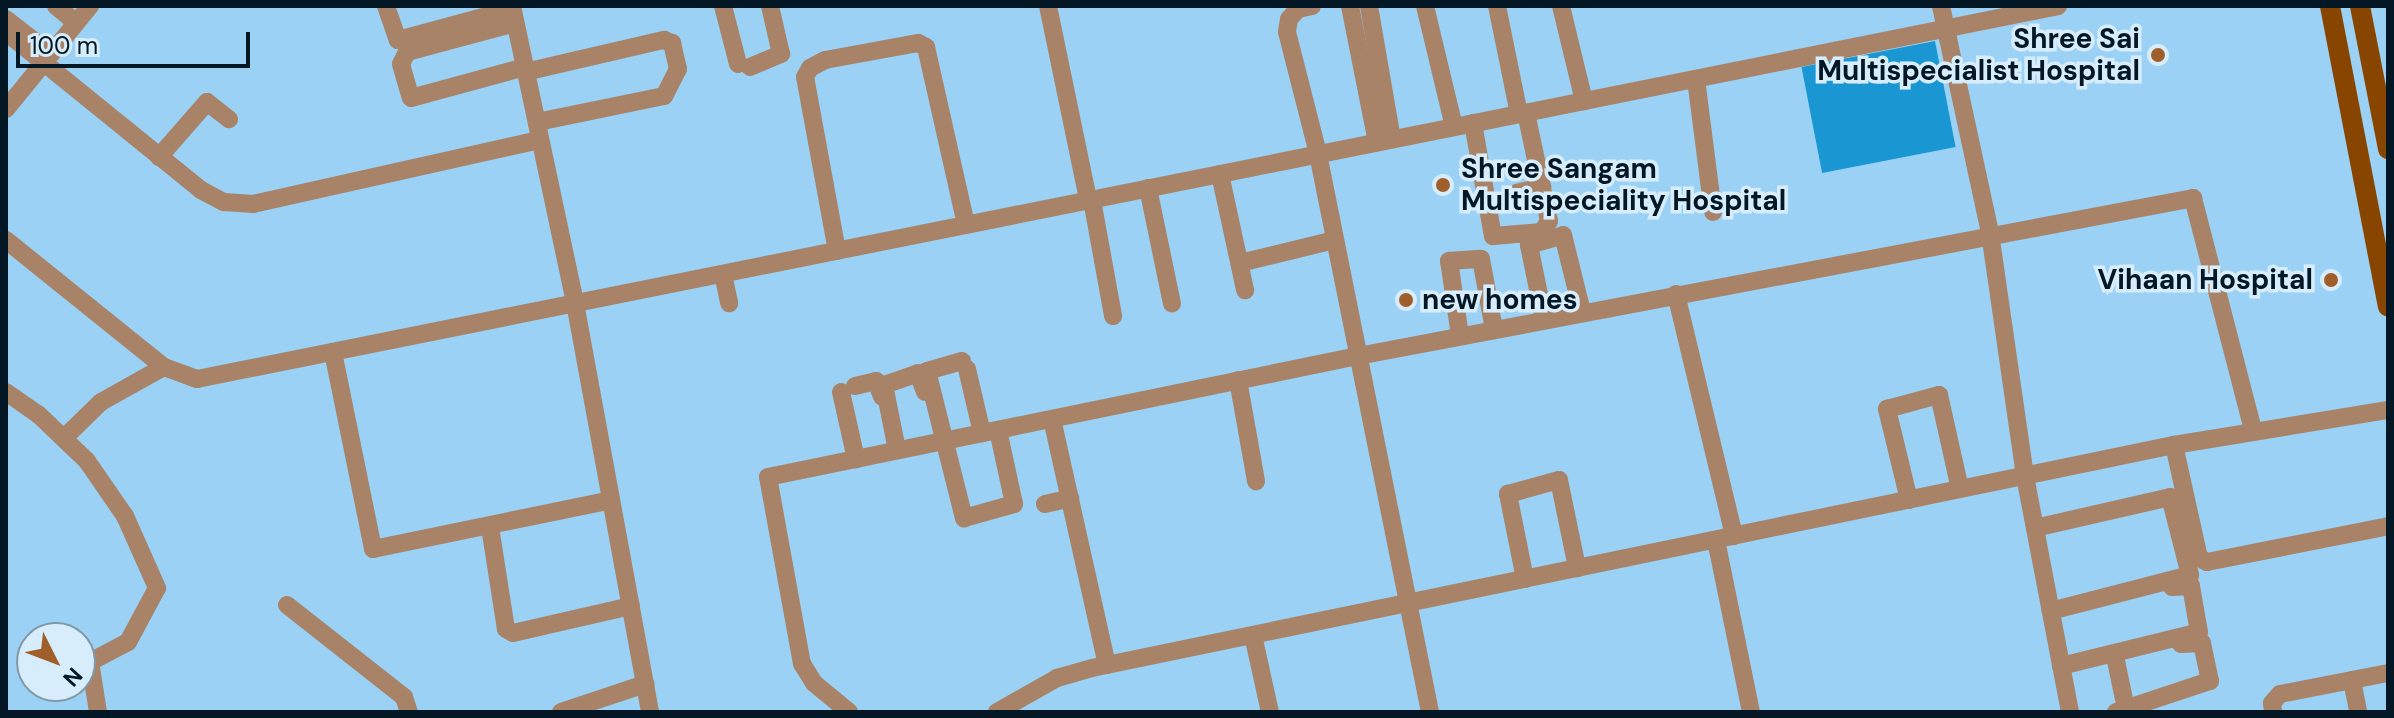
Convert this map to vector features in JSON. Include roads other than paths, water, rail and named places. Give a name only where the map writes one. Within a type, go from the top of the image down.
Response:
[{"type":"main road","points":[[2330,6],[2388,306]]},
{"type":"main road","points":[[2360,6],[2388,149]]},
{"type":"street","points":[[7,106],[47,59],[78,13],[56,6]]},
{"type":"street","points":[[386,6],[398,40],[513,13]]},
{"type":"street","points":[[723,6],[744,66],[781,54],[770,6]]},
{"type":"street","points":[[1048,6],[1113,316]]},
{"type":"street","points":[[1312,6],[1298,9],[1289,19],[1287,32],[1318,154],[1430,712]]},
{"type":"street","points":[[1350,6],[1385,141]]},
{"type":"street","points":[[1369,6],[1385,141]]},
{"type":"street","points":[[1425,6],[1463,125]]},
{"type":"street","points":[[1435,6],[1493,236],[1542,232],[1549,221],[1497,6]]},
{"type":"street","points":[[1561,6],[1584,101]]},
{"type":"street","points":[[1941,6],[1990,233],[2025,476],[2070,712]]},
{"type":"street","points":[[6,240],[164,367],[197,379],[2058,6]]},
{"type":"street","points":[[513,13],[575,303],[650,712]]},
{"type":"street","points":[[6,19],[159,157],[212,197],[253,204],[664,96],[678,69],[672,43],[664,40],[525,69],[411,98],[401,64],[407,52],[513,13]]},
{"type":"street","points":[[6,32],[47,59]]},
{"type":"street","points":[[837,251],[805,77],[810,68],[825,60],[918,43],[926,47],[966,225]]},
{"type":"street","points":[[1696,79],[1713,212]]},
{"type":"street","points":[[159,157],[207,102],[229,119]]},
{"type":"street","points":[[1225,173],[1248,261],[1249,289],[1225,173]]},
{"type":"street","points":[[1151,187],[1174,302]]},
{"type":"street","points":[[1516,193],[1542,187]]},
{"type":"street","points":[[849,712],[814,683],[802,664],[768,477],[1238,380],[1990,233],[2193,198],[2253,430]]},
{"type":"street","points":[[1542,320],[1529,245],[1563,235],[1582,312]]},
{"type":"street","points":[[1248,261],[1335,240]]},
{"type":"street","points":[[1525,248],[1542,320]]},
{"type":"street","points":[[1460,336],[1449,261],[1481,259],[1494,329]]},
{"type":"street","points":[[723,274],[729,303]]},
{"type":"street","points":[[1676,294],[1725,538],[1751,712]]},
{"type":"street","points":[[333,352],[373,549],[611,500]]},
{"type":"street","points":[[940,442],[927,371],[964,365],[995,430],[1019,507]]},
{"type":"street","points":[[65,437],[101,402],[164,367]]},
{"type":"street","points":[[895,451],[884,385],[918,373],[964,518],[1014,504],[995,430]]},
{"type":"street","points":[[1238,380],[1256,481]]},
{"type":"street","points":[[856,459],[848,389],[879,384],[895,451]]},
{"type":"street","points":[[6,392],[65,437],[125,516],[157,588],[128,642],[90,662],[98,712]]},
{"type":"street","points":[[1909,500],[1887,409],[1939,395],[1960,489]]},
{"type":"street","points":[[997,712],[1057,678],[1107,665],[2174,445],[2388,410]]},
{"type":"street","points":[[1052,419],[1107,665]]},
{"type":"street","points":[[2174,445],[2199,558],[2207,562],[2388,526]]},
{"type":"street","points":[[1525,579],[1508,494],[1546,483],[1561,482],[1577,568]]},
{"type":"street","points":[[2035,528],[2170,497],[2190,575],[2051,612]]},
{"type":"street","points":[[1045,504],[1070,498]]},
{"type":"street","points":[[490,527],[506,629],[513,633],[631,606]]},
{"type":"street","points":[[2051,612],[2188,584],[2201,629],[2062,670]]},
{"type":"street","points":[[287,605],[404,697],[409,712]]},
{"type":"street","points":[[1253,635],[1270,712]]},
{"type":"street","points":[[2062,670],[2116,661],[2197,640],[2210,681],[2121,711],[2116,661]]},
{"type":"street","points":[[2273,712],[2272,703],[2280,694],[2388,673]]},
{"type":"street","points":[[2352,680],[2358,712]]},
{"type":"street","points":[[561,712],[645,684]]},
{"type":"water","points":[[1935,41],[1956,147],[1822,173],[1801,67]]},
{"type":"place","name":"Shree Sai Multispecialist Hospital","points":[[2158,55]]},
{"type":"place","name":"Shree Sangam Multispeciality Hospital","points":[[1443,185]]},
{"type":"place","name":"Vihaan Hospital","points":[[2331,280]]},
{"type":"place","name":"new homes","points":[[1406,300]]}]
